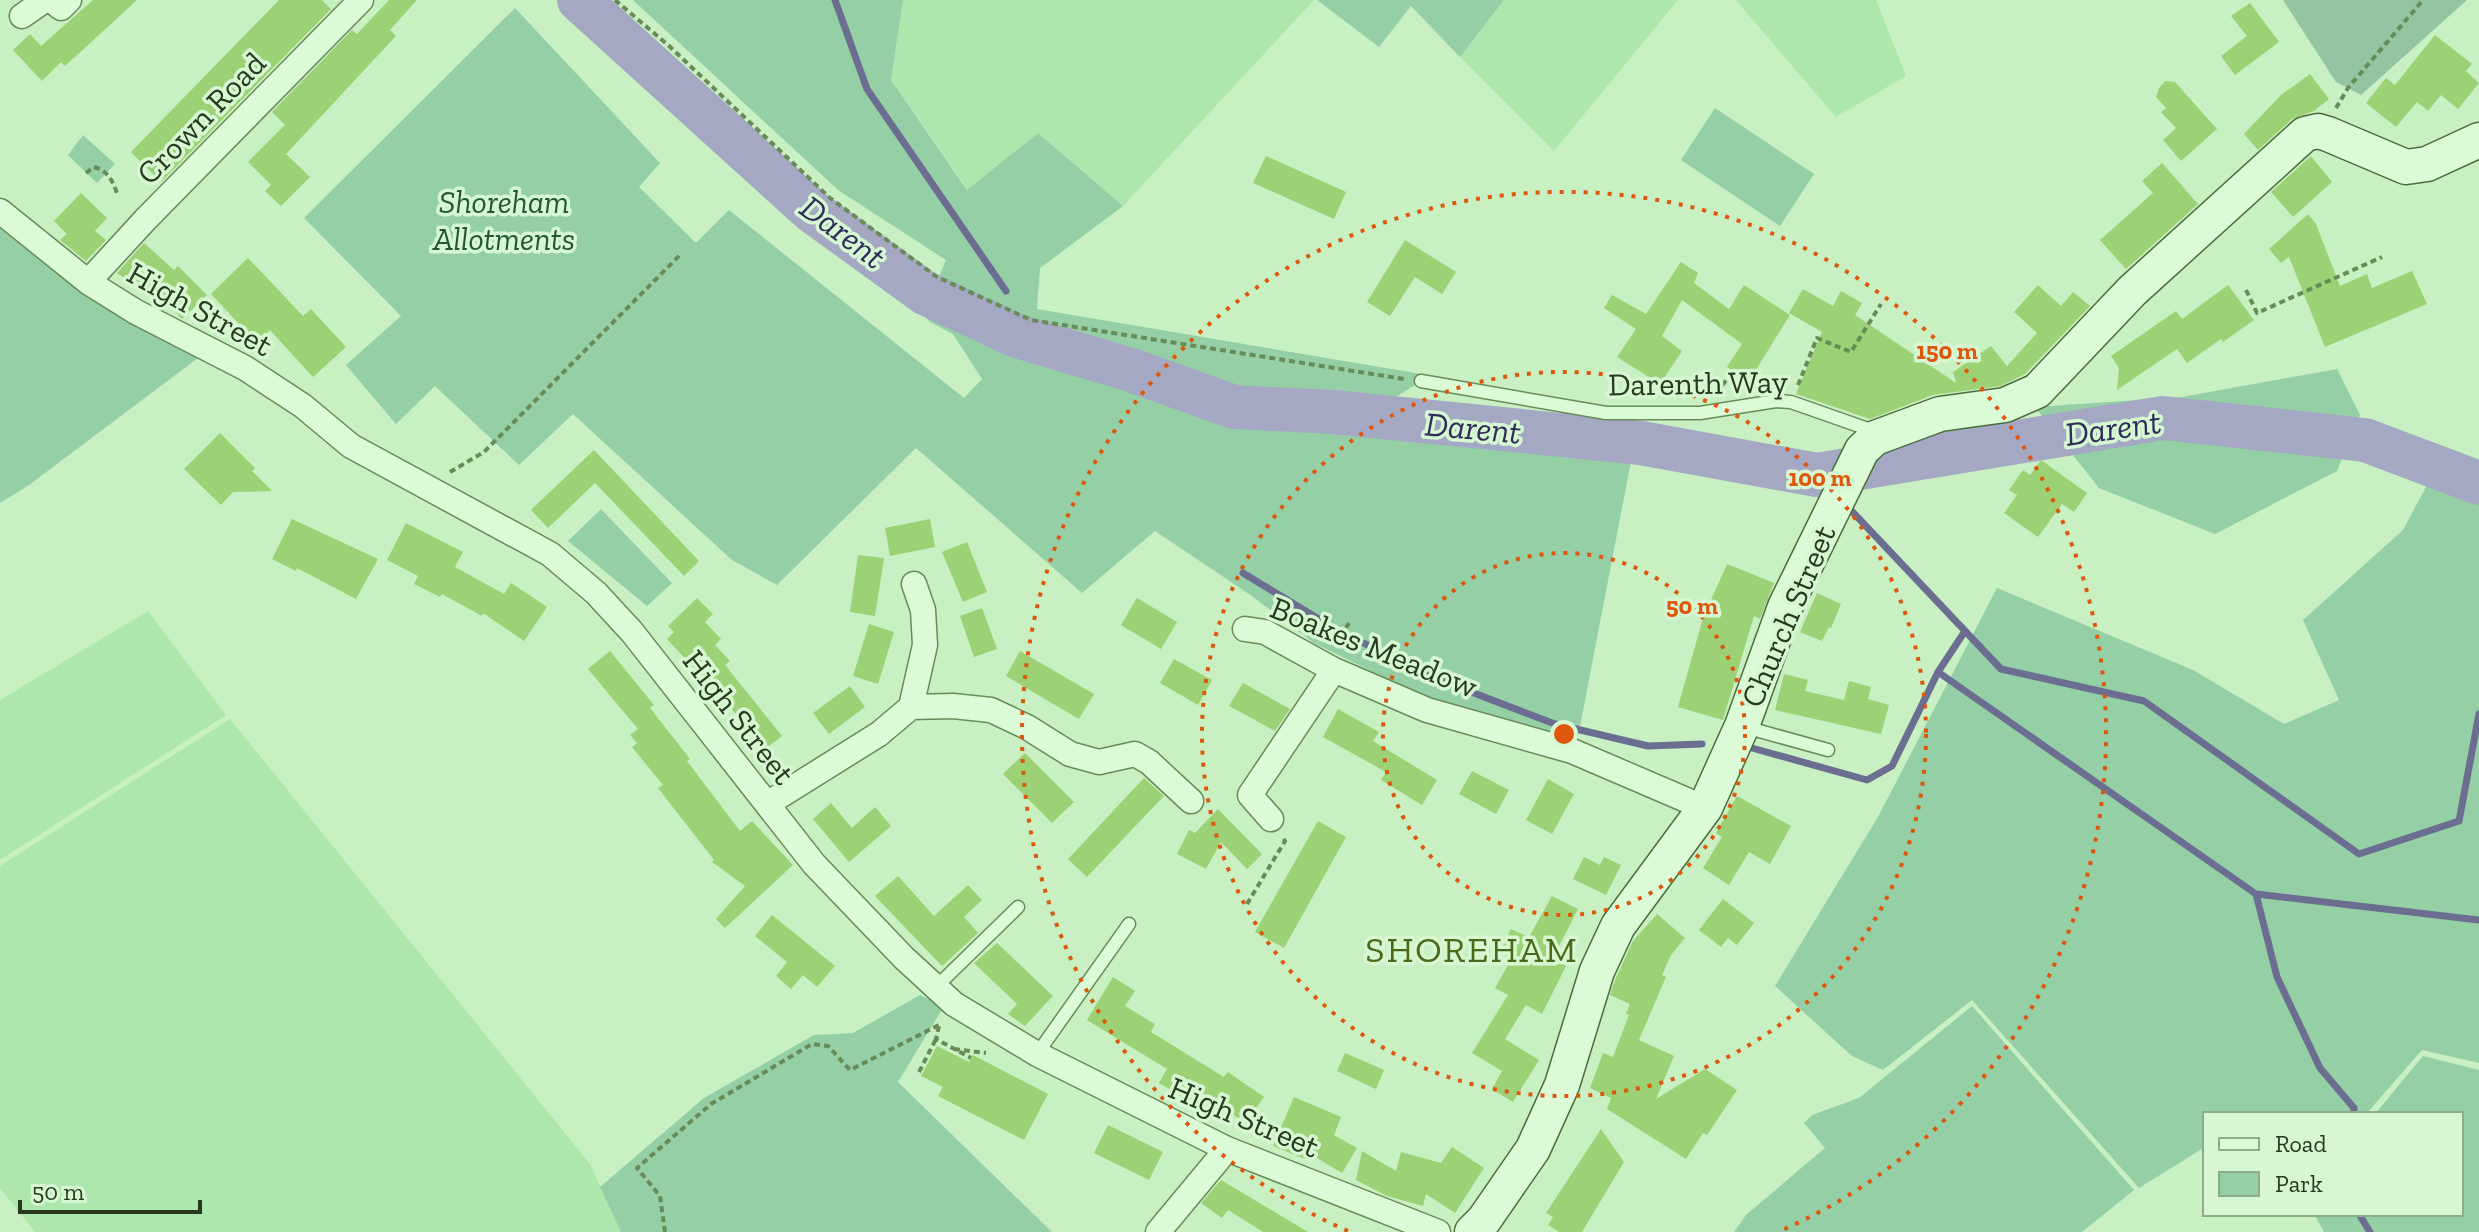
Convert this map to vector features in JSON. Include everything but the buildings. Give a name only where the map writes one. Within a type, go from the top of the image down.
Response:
[{"type":"street","points":[[22,16],[45,0]]},
{"type":"street","points":[[51,0],[61,8],[69,0]]},
{"type":"street","name":"Crown Road","points":[[88,282],[361,0]]},
{"type":"street","points":[[1869,444],[1940,414],[2005,405],[2037,391],[2132,291],[2285,150],[2311,131],[2341,140],[2398,165],[2416,167],[2479,140]]},
{"type":"street","name":"High Street","points":[[0,211],[88,282],[136,312],[245,368],[303,406],[351,446],[550,554],[596,593],[632,632],[814,864],[904,958],[954,1004],[1037,1054],[1227,1149],[1438,1232]]},
{"type":"street","name":"Church Street","points":[[1472,1232],[1484,1220],[1533,1149],[1562,1085],[1597,971],[1618,926],[1705,808],[1742,726],[1785,607],[1824,525],[1869,444]]},
{"type":"street","points":[[767,804],[879,734],[911,707],[925,645],[923,610],[914,584]]},
{"type":"street","name":"Boakes Meadow","points":[[1245,629],[1265,632],[1334,670],[1427,710],[1572,751],[1705,808]]},
{"type":"street","points":[[1271,819],[1250,795],[1334,670]]},
{"type":"street","points":[[911,707],[953,706],[991,710],[1027,727],[1070,754],[1099,762],[1135,754],[1149,762],[1191,801]]},
{"type":"street","points":[[1158,1232],[1227,1149]]},
{"type":"lane","name":"Darenth Way","points":[[1421,381],[1606,413],[1700,413],[1776,401],[1791,402],[1865,428],[1869,444]]},
{"type":"lane","points":[[1742,726],[1828,750]]},
{"type":"lane","points":[[936,987],[1018,907]]},
{"type":"lane","points":[[1037,1054],[1129,924]]},
{"type":"path","points":[[615,0],[668,45],[830,198],[937,277],[1031,320],[1421,381]]},
{"type":"path","points":[[2341,140],[2336,109],[2348,88],[2423,0]]},
{"type":"path","points":[[86,173],[94,167],[103,169],[117,193]]},
{"type":"path","points":[[427,486],[484,452],[680,255]]},
{"type":"path","points":[[2246,290],[2257,313],[2382,257]]},
{"type":"path","points":[[1791,402],[1817,338],[1851,352],[1881,304]]},
{"type":"path","points":[[1337,644],[1349,623]]},
{"type":"path","points":[[1247,904],[1285,841],[1271,819]]},
{"type":"path","points":[[919,1072],[936,1039],[939,1025],[954,1004]]},
{"type":"path","points":[[665,1232],[660,1196],[637,1168],[711,1104],[812,1044],[828,1046],[850,1070],[939,1025]]},
{"type":"path","points":[[936,1039],[971,1058]]},
{"type":"green space","name":"Shoreham Allotments","points":[[633,0],[903,0],[891,80],[967,190],[1038,133],[1123,206],[1040,268],[1037,309],[1439,377],[1421,381],[1382,406],[1233,396],[1060,337],[1031,320],[1014,348],[1122,378],[1233,419],[1330,425],[1632,456],[1577,742],[1432,701],[1314,643],[1249,594],[1155,531],[1082,593],[916,448],[777,585],[732,560],[573,414],[519,465],[435,386],[396,424],[346,365],[401,316],[304,218],[515,8],[660,163],[639,187],[696,243],[729,210],[964,398],[982,379],[953,334],[930,322],[920,311],[933,291],[946,260],[838,190]]},
{"type":"green space","points":[[903,0],[1314,0],[1123,206],[1038,133],[968,190],[891,80]]},
{"type":"green space","points":[[1317,0],[1504,0],[1460,57],[1411,6],[1379,47]]},
{"type":"green space","points":[[1504,0],[1678,0],[1554,151],[1460,57]]},
{"type":"green space","points":[[1736,0],[1876,0],[1906,76],[1836,117]]},
{"type":"green space","points":[[2283,0],[2467,0],[2361,95],[2336,82]]},
{"type":"green space","points":[[1715,108],[1814,174],[1780,226],[1681,160]]},
{"type":"green space","points":[[83,135],[115,164],[97,183],[68,155]]},
{"type":"green space","points":[[0,226],[84,294],[202,355],[29,485],[0,503]]},
{"type":"green space","points":[[2337,369],[2360,415],[2337,471],[2215,534],[2099,488],[2035,407],[2182,397]]},
{"type":"green space","points":[[2442,457],[2479,471],[2479,1063],[2422,1050],[2368,1112],[2203,1112],[2203,1148],[2139,1188],[1972,1000],[1883,1070],[1852,1056],[1775,986],[1878,817],[1997,588],[2193,670],[2284,724],[2339,700],[2303,620],[2403,530]]},
{"type":"green space","points":[[601,509],[672,583],[647,606],[568,541]]},
{"type":"green space","points":[[148,611],[226,715],[0,860],[0,700]]},
{"type":"green space","points":[[230,719],[590,1164],[621,1232],[35,1232],[0,1188],[0,866]]},
{"type":"green space","points":[[920,995],[944,1006],[898,1082],[1052,1232],[621,1232],[600,1187],[704,1098],[814,1035],[853,1033]]},
{"type":"green space","points":[[1972,1006],[2134,1190],[2082,1232],[1734,1232],[1746,1215],[1825,1148],[1804,1123],[1812,1115],[1859,1098]]},
{"type":"green space","points":[[2423,1056],[2479,1070],[2479,1232],[2324,1232],[2315,1216],[2463,1216],[2463,1112],[2377,1112]]},
{"type":"waterway","name":"Darent","points":[[579,0],[812,211],[925,293],[1017,336],[1131,370],[1234,407],[1332,412],[1641,443],[1817,475],[2163,418],[2365,440],[2479,483]]},
{"type":"waterway","points":[[835,0],[867,89],[1006,291]]},
{"type":"waterway","points":[[1817,475],[1833,491]]},
{"type":"waterway","points":[[1847,506],[2001,669],[2144,701],[2359,854],[2459,821],[2479,714]]},
{"type":"waterway","points":[[1243,573],[1332,627],[1427,675],[1555,724],[1648,746],[1702,744]]},
{"type":"waterway","points":[[1752,748],[1867,780],[1892,766],[1938,672],[1965,631]]},
{"type":"waterway","points":[[1938,672],[2256,894],[2479,920]]},
{"type":"waterway","points":[[2256,894],[2277,977],[2320,1068],[2354,1108],[2354,1112]]},
{"type":"waterway","points":[[2360,1216],[2370,1232]]},
{"type":"district","name":"SHOREHAM","points":[[1472,949]]}]
